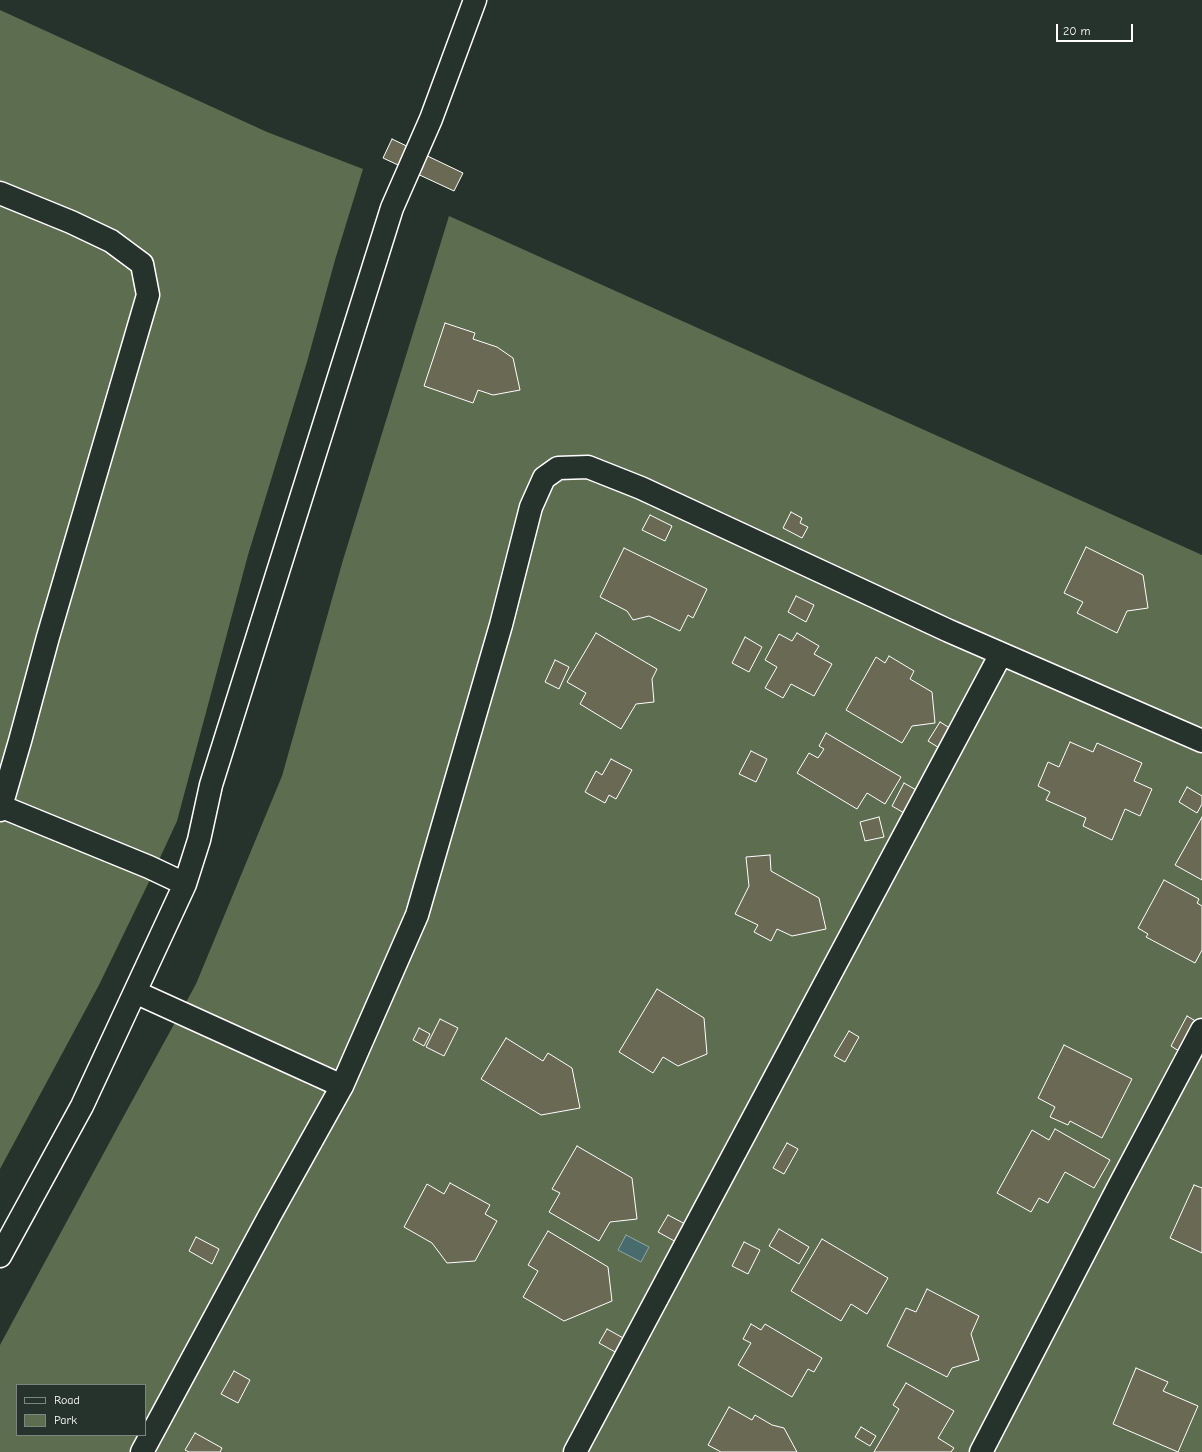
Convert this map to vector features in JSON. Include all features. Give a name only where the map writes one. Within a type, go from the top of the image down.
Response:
[{"type":"street","points":[[0,1256],[82,1106],[185,884],[199,840],[211,785],[392,208],[431,119],[475,0]]},
{"type":"street","points":[[0,193],[71,222],[111,241],[142,264],[148,295],[48,637],[1,807],[149,867],[185,884]]},
{"type":"street","points":[[142,1452],[270,1215],[342,1086],[417,915],[501,625],[531,507],[544,478],[558,468],[588,466],[641,488],[949,631],[1202,741]]},
{"type":"street","points":[[575,1452],[1001,654]]},
{"type":"street","points":[[135,992],[342,1086]]},
{"type":"street","points":[[981,1452],[1114,1194],[1202,1030]]},
{"type":"green space","points":[[0,10],[267,132],[363,169],[335,260],[307,362],[248,555],[177,821],[99,985],[0,1169]]},
{"type":"green space","points":[[449,216],[1202,555],[1202,1452],[0,1452],[0,1345],[196,984],[282,776],[343,560]]},
{"type":"water","points":[[626,1235],[649,1247],[641,1262],[618,1250]]},
{"type":"building","points":[[392,139],[463,173],[454,191],[383,158]]},
{"type":"building","points":[[445,323],[475,333],[473,339],[497,347],[513,358],[520,390],[493,395],[478,390],[473,403],[424,386]]},
{"type":"building","points":[[791,512],[802,518],[800,523],[808,527],[802,538],[783,528]]},
{"type":"building","points":[[650,515],[672,526],[665,541],[642,530]]},
{"type":"building","points":[[1086,547],[1143,575],[1148,608],[1127,611],[1117,633],[1077,613],[1083,602],[1064,593]]},
{"type":"building","points":[[624,548],[707,589],[693,618],[688,615],[680,631],[649,616],[633,620],[627,611],[600,597]]},
{"type":"building","points":[[796,596],[814,605],[806,622],[788,612]]},
{"type":"building","points":[[596,633],[657,669],[652,679],[654,702],[636,704],[621,729],[580,704],[586,693],[567,682]]},
{"type":"building","points":[[797,633],[819,646],[814,654],[832,664],[814,696],[791,684],[783,698],[765,688],[777,667],[765,660],[779,634],[792,641]]},
{"type":"building","points":[[745,637],[762,647],[749,672],[732,663]]},
{"type":"building","points":[[889,656],[914,671],[910,679],[932,692],[935,723],[912,726],[902,743],[846,710],[876,657],[885,663]]},
{"type":"building","points":[[555,660],[569,667],[559,689],[545,682]]},
{"type":"building","points":[[940,722],[953,730],[941,749],[928,741]]},
{"type":"building","points":[[826,733],[901,777],[885,804],[867,793],[857,809],[797,773],[809,753],[818,758],[824,749],[819,746]]},
{"type":"building","points":[[1070,742],[1093,752],[1097,743],[1142,763],[1134,781],[1152,789],[1140,816],[1125,809],[1112,840],[1083,826],[1086,818],[1046,800],[1050,792],[1038,786],[1048,762],[1059,767]]},
{"type":"building","points":[[751,751],[767,759],[756,782],[739,774]]},
{"type":"building","points":[[611,759],[632,770],[616,799],[609,795],[605,803],[585,792],[596,771],[602,775]]},
{"type":"building","points":[[904,783],[918,791],[906,814],[892,806]]},
{"type":"building","points":[[1187,787],[1202,796],[1202,804],[1197,813],[1179,802]]},
{"type":"building","points":[[879,817],[884,837],[865,841],[860,822]]},
{"type":"building","points":[[1202,817],[1202,880],[1175,865]]},
{"type":"building","points":[[770,855],[771,871],[819,898],[826,929],[792,936],[777,929],[771,941],[754,932],[758,925],[735,914],[749,886],[746,857]]},
{"type":"building","points":[[1164,880],[1199,899],[1197,903],[1202,906],[1202,950],[1195,963],[1146,937],[1148,934],[1138,928]]},
{"type":"building","points":[[657,989],[704,1018],[707,1054],[678,1066],[663,1057],[653,1073],[619,1052]]},
{"type":"building","points":[[1187,1016],[1199,1023],[1182,1053],[1171,1046]]},
{"type":"building","points":[[440,1019],[458,1028],[444,1056],[426,1047]]},
{"type":"building","points":[[419,1028],[430,1034],[424,1046],[413,1040]]},
{"type":"building","points":[[849,1031],[859,1037],[845,1062],[834,1056]]},
{"type":"building","points":[[506,1038],[543,1061],[548,1053],[572,1068],[580,1108],[541,1115],[481,1079]]},
{"type":"building","points":[[1064,1045],[1132,1079],[1102,1138],[1070,1121],[1068,1125],[1050,1117],[1055,1107],[1038,1098]]},
{"type":"building","points":[[1055,1129],[1110,1160],[1094,1188],[1065,1172],[1048,1203],[1039,1198],[1031,1212],[997,1193],[1032,1130],[1049,1140]]},
{"type":"building","points":[[787,1143],[798,1149],[784,1174],[773,1168]]},
{"type":"building","points":[[577,1146],[632,1178],[637,1219],[610,1222],[599,1241],[549,1212],[560,1193],[552,1189]]},
{"type":"building","points":[[450,1183],[490,1205],[485,1214],[497,1221],[475,1261],[447,1263],[432,1243],[404,1227],[427,1184],[444,1194]]},
{"type":"building","points":[[1194,1185],[1202,1188],[1202,1253],[1170,1238]]},
{"type":"building","points":[[668,1215],[687,1225],[678,1243],[658,1232]]},
{"type":"building","points":[[779,1229],[809,1247],[799,1264],[769,1246]]},
{"type":"building","points":[[548,1231],[608,1267],[612,1301],[564,1321],[523,1297],[538,1271],[528,1265]]},
{"type":"building","points":[[196,1237],[219,1249],[212,1264],[189,1251]]},
{"type":"building","points":[[822,1239],[888,1278],[867,1314],[851,1304],[841,1321],[791,1291]]},
{"type":"building","points":[[744,1242],[760,1250],[748,1274],[732,1266]]},
{"type":"building","points":[[927,1289],[979,1316],[971,1334],[979,1360],[952,1368],[947,1377],[887,1346],[906,1308],[916,1312]]},
{"type":"building","points":[[751,1324],[761,1330],[765,1324],[822,1358],[814,1372],[808,1369],[792,1397],[738,1365],[751,1343],[743,1339]]},
{"type":"building","points":[[607,1329],[625,1339],[617,1353],[599,1343]]},
{"type":"building","points":[[1136,1368],[1168,1382],[1163,1391],[1198,1406],[1178,1452],[1113,1424]]},
{"type":"building","points":[[234,1371],[250,1380],[238,1403],[221,1394]]},
{"type":"building","points":[[906,1383],[954,1411],[938,1438],[954,1448],[951,1452],[874,1452],[899,1409],[893,1405]]},
{"type":"building","points":[[729,1407],[752,1420],[755,1415],[772,1425],[784,1428],[797,1452],[721,1452],[708,1445]]},
{"type":"building","points":[[861,1427],[876,1436],[870,1446],[855,1437]]},
{"type":"building","points":[[195,1433],[222,1448],[220,1452],[189,1452],[185,1450]]}]
